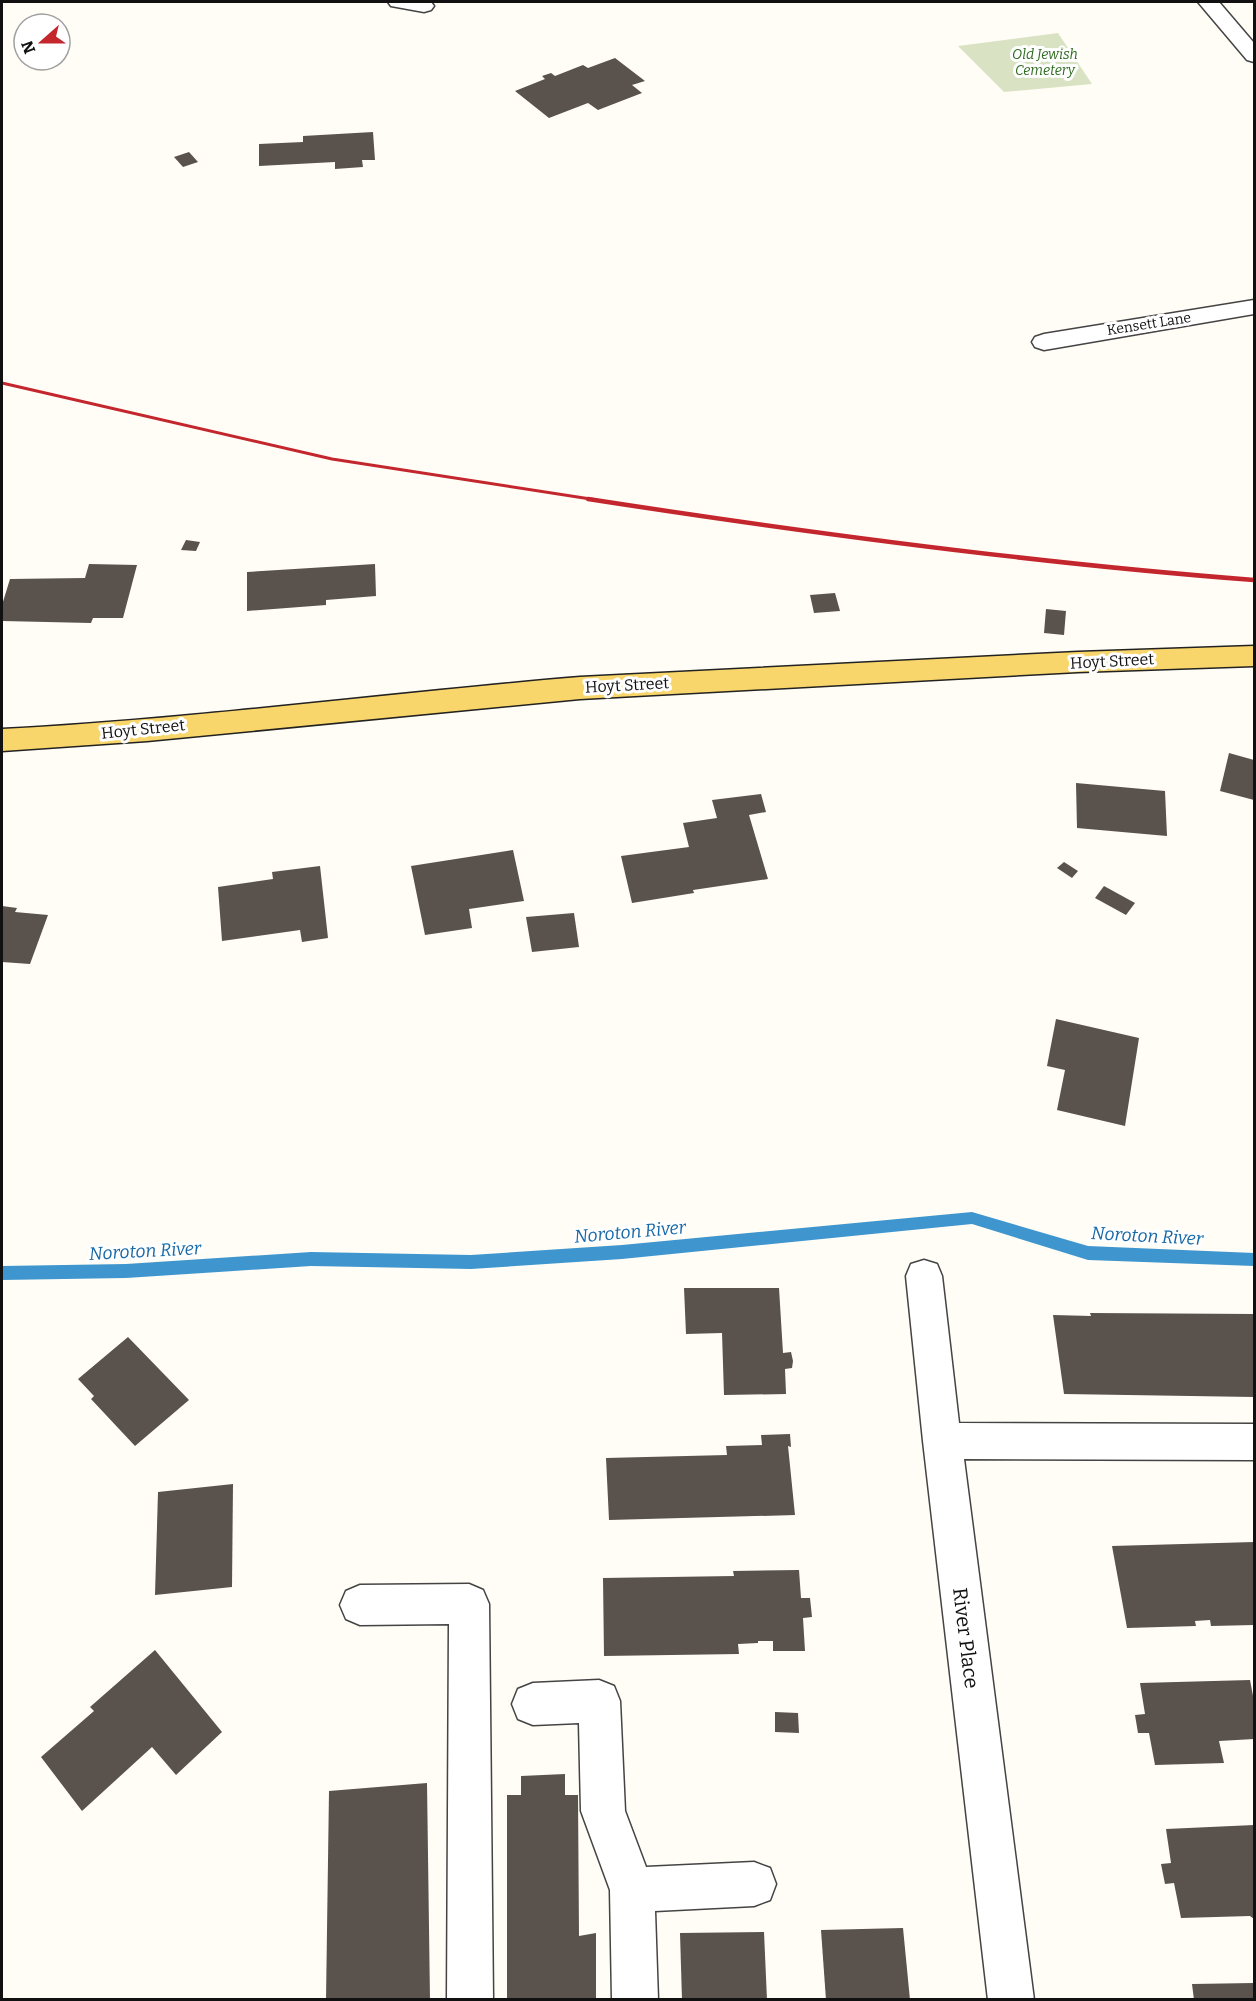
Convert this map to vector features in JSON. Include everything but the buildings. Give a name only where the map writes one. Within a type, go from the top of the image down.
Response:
[{"type":"main road","name":"Hoyt Street","points":[[2,740],[111,733],[580,688],[1078,662],[1254,656]]},
{"type":"street","points":[[398,2],[424,6]]},
{"type":"street","points":[[1208,2],[1254,56]]},
{"type":"street","name":"Kensett Lane","points":[[1044,342],[1254,307]]},
{"type":"street","name":"River Place","points":[[924,1275],[942,1441],[1011,2000]]},
{"type":"street","points":[[942,1441],[1254,1442]]},
{"type":"street","points":[[360,1605],[470,1604],[470,2000]]},
{"type":"street","points":[[532,1704],[599,1701],[603,1811],[632,1890],[634,2000]]},
{"type":"street","points":[[632,1890],[754,1884]]},
{"type":"green space","name":"Old Jewish Cemetery","points":[[1058,33],[1092,84],[1004,92],[958,46]]},
{"type":"waterway","name":"Noroton River","points":[[2,1273],[126,1271],[311,1259],[471,1262],[622,1252],[972,1218],[1088,1253],[1254,1260]]},
{"type":"railway","points":[[2,383],[332,459],[597,500]]},
{"type":"railway","points":[[588,499],[920,546],[1087,565],[1254,580]]}]
